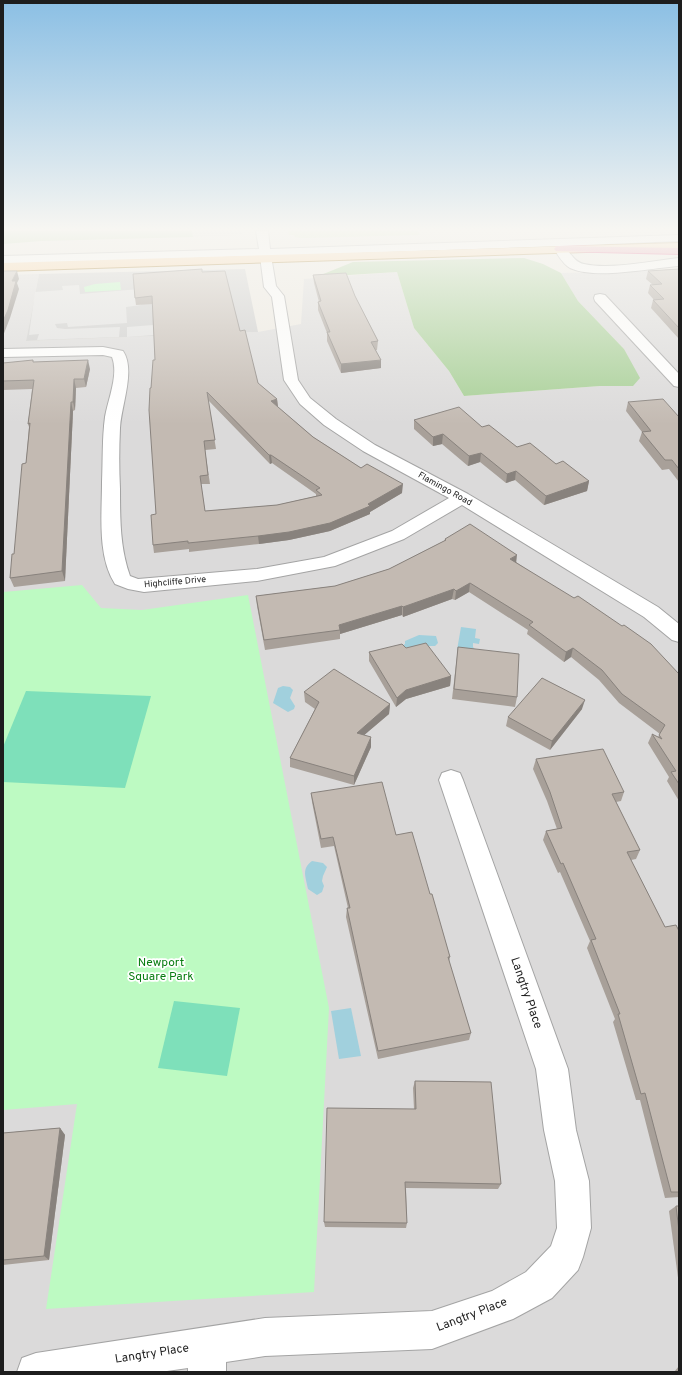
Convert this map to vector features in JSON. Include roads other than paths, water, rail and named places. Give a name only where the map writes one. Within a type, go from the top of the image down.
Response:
[{"type":"street","name":"Flamingo Road","points":[[281,295],[291,380],[305,401],[330,422],[368,448],[462,498],[652,612],[679,635]]},
{"type":"street","points":[[600,298],[679,383]]},
{"type":"street","name":"Highcliffe Drive","points":[[3,353],[103,351],[118,354],[122,359],[113,418],[111,458],[111,537],[118,570],[122,580],[135,585],[144,586],[257,575],[328,562],[398,535],[462,498]]},
{"type":"street","name":"Langtry Place","points":[[36,1372],[207,1359],[265,1337],[432,1330],[500,1306],[539,1285],[565,1257],[574,1228],[572,1181],[560,1130],[552,1069],[451,780]]},
{"type":"water","points":[[461,627],[476,629],[475,638],[480,639],[479,644],[473,643],[473,647],[476,651],[457,650]]},
{"type":"water","points":[[419,635],[436,636],[438,643],[435,646],[425,646],[411,650],[400,647],[405,644],[405,641]]},
{"type":"water","points":[[283,686],[290,687],[293,690],[290,698],[295,706],[294,709],[288,712],[273,703],[278,688]]},
{"type":"water","points":[[312,861],[323,863],[327,867],[322,881],[324,886],[322,892],[317,895],[308,889],[305,877],[306,867]]},
{"type":"water","points":[[351,1008],[361,1056],[339,1059],[331,1011]]},
{"type":"park label","name":"Newport Square Park","points":[[161,970]]}]
